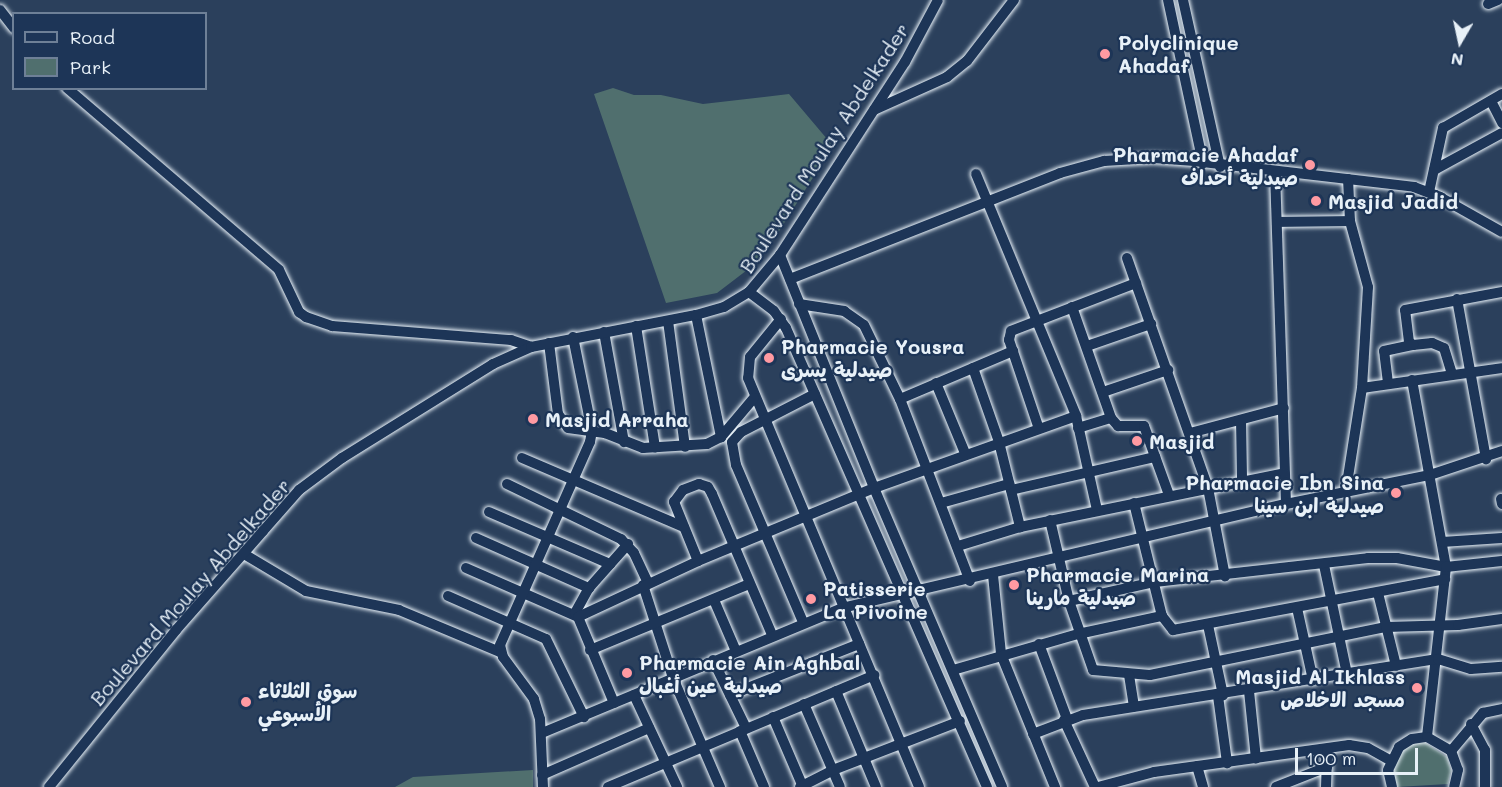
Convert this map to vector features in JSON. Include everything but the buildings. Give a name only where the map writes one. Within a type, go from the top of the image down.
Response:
[{"type":"street","name":"Boulevard Moulay Abdelkader","points":[[49,787],[176,630],[299,490],[342,458],[493,364],[531,348],[573,337],[696,315],[724,307],[749,292],[780,255],[874,110],[938,0]]},
{"type":"street","points":[[874,110],[948,77],[967,61],[1014,0]]},
{"type":"street","points":[[1168,0],[1203,163]]},
{"type":"street","points":[[1183,0],[1221,167]]},
{"type":"street","points":[[0,10],[12,25]]},
{"type":"street","points":[[69,90],[279,270],[299,312],[306,317],[332,326],[511,340],[531,348]]},
{"type":"street","points":[[1429,192],[1443,128],[1502,94]]},
{"type":"street","points":[[1491,101],[1502,123]]},
{"type":"street","points":[[1434,170],[1502,133]]},
{"type":"street","points":[[790,279],[990,204],[1060,173],[1104,161],[1154,158],[1348,179],[1429,192],[1502,232]]},
{"type":"street","points":[[1275,172],[1286,504]]},
{"type":"street","points":[[976,174],[1038,318],[1076,416],[1097,510]]},
{"type":"street","points":[[1346,490],[1362,388],[1368,287],[1350,221],[1348,179]]},
{"type":"street","points":[[1277,222],[1350,221]]},
{"type":"street","points":[[780,255],[874,488],[1002,787]]},
{"type":"street","points":[[1127,258],[1208,488],[1225,576]]},
{"type":"street","points":[[1038,426],[1008,340],[1011,331],[1038,318],[1136,283]]},
{"type":"street","points":[[749,292],[781,319],[861,494],[987,787]]},
{"type":"street","points":[[1413,345],[1406,336],[1405,310],[1502,292]]},
{"type":"street","points":[[1457,299],[1486,459]]},
{"type":"street","points":[[799,304],[844,311],[864,325],[900,399],[970,581]]},
{"type":"street","points":[[1072,307],[1111,418],[1118,426],[1144,426],[1169,495]]},
{"type":"street","points":[[696,315],[721,437]]},
{"type":"street","points":[[781,319],[761,342],[746,368],[754,398],[842,608],[874,675],[919,787]]},
{"type":"street","points":[[668,321],[685,447]]},
{"type":"street","points":[[1087,346],[1151,324]]},
{"type":"street","points":[[636,326],[655,448]]},
{"type":"street","points":[[604,332],[624,442]]},
{"type":"street","points":[[500,652],[509,622],[537,565],[559,506],[591,436],[573,337]]},
{"type":"street","points":[[549,343],[560,420],[568,428],[591,436],[655,448],[706,444],[721,437],[754,398]]},
{"type":"street","points":[[1388,383],[1384,351],[1413,345],[1432,343],[1444,348],[1452,374]]},
{"type":"street","points":[[900,399],[1013,351]]},
{"type":"street","points":[[973,368],[999,441],[1020,527]]},
{"type":"street","points":[[1362,388],[1502,368]]},
{"type":"street","points":[[1103,392],[1168,370]]},
{"type":"street","points":[[1413,380],[1446,567],[1438,659],[1427,737]]},
{"type":"street","points":[[936,383],[965,453]]},
{"type":"street","points":[[803,622],[732,449],[735,438],[762,421],[815,394]]},
{"type":"street","points":[[1190,433],[1284,408]]},
{"type":"street","points":[[576,615],[698,561],[804,519],[874,488],[1038,426],[1076,416]]},
{"type":"street","points":[[1078,428],[1111,418]]},
{"type":"street","points":[[1240,420],[1242,480]]},
{"type":"street","points":[[542,733],[803,622],[842,608],[970,581],[1144,537],[1346,490],[1430,475],[1486,459],[1502,451]]},
{"type":"street","points":[[940,503],[1155,457]]},
{"type":"street","points":[[522,458],[684,527]]},
{"type":"street","points":[[957,546],[1050,520],[1286,473]]},
{"type":"street","points":[[507,484],[559,506],[628,544],[646,584],[655,624],[673,678],[720,787]]},
{"type":"street","points":[[698,561],[675,498],[693,486],[708,487],[772,635]]},
{"type":"street","points":[[1134,503],[1162,616],[1166,625],[1179,631],[1445,579]]},
{"type":"street","points":[[489,512],[610,564]]},
{"type":"street","points":[[1050,520],[1078,634],[1093,670],[1129,675],[1150,675],[1386,627],[1502,619]]},
{"type":"street","points":[[476,538],[589,588]]},
{"type":"street","points":[[1442,542],[1502,538]]},
{"type":"street","points":[[576,615],[589,588],[628,544]]},
{"type":"street","points":[[244,554],[306,591],[399,610],[500,652],[534,699],[542,733],[543,787]]},
{"type":"street","points":[[1069,601],[1155,582],[1388,557],[1446,567],[1502,561]]},
{"type":"street","points":[[1324,565],[1347,674]]},
{"type":"street","points":[[466,568],[576,615],[614,703]]},
{"type":"street","points":[[993,575],[1001,654],[1055,787]]},
{"type":"street","points":[[590,650],[749,584]]},
{"type":"street","points":[[1378,593],[1396,666]]},
{"type":"street","points":[[448,596],[546,639],[584,717]]},
{"type":"street","points":[[714,600],[736,651]]},
{"type":"street","points":[[1297,608],[1313,680]]},
{"type":"street","points":[[953,670],[1039,644],[1162,616]]},
{"type":"street","points":[[1208,625],[1221,696],[1227,763]]},
{"type":"street","points":[[730,695],[859,644]]},
{"type":"street","points":[[1039,644],[1066,720],[1096,787],[1141,774],[1355,745],[1390,760]]},
{"type":"street","points":[[1033,734],[1066,720],[1134,707],[1221,696],[1438,659],[1470,669],[1502,667]]},
{"type":"street","points":[[713,660],[730,695],[764,787]]},
{"type":"street","points":[[608,787],[874,675]]},
{"type":"street","points":[[1129,675],[1134,707]]},
{"type":"street","points":[[836,691],[876,787]]},
{"type":"street","points":[[1249,691],[1256,759]]},
{"type":"street","points":[[634,695],[677,787]]},
{"type":"street","points":[[804,704],[840,787]]},
{"type":"street","points":[[1451,751],[1472,724],[1484,713],[1502,709]]},
{"type":"street","points":[[773,717],[802,787],[833,770],[903,745],[960,721]]},
{"type":"street","points":[[1472,724],[1485,750],[1485,787]]},
{"type":"street","points":[[542,775],[650,728]]},
{"type":"street","points":[[1392,787],[1390,760],[1399,747],[1412,739],[1427,737],[1451,751],[1458,770],[1454,787]]},
{"type":"street","points":[[1326,787],[1327,749]]},
{"type":"street","points":[[1197,766],[1203,787]]},
{"type":"street","points":[[1276,787],[1327,767]]},
{"type":"street","points":[[635,775],[640,787]]},
{"type":"green space","points":[[613,88],[634,95],[661,95],[703,104],[789,94],[833,146],[774,239],[755,264],[717,293],[666,303],[594,94]]},
{"type":"green space","points":[[1424,742],[1447,757],[1451,770],[1448,784],[1397,787],[1392,772],[1395,758],[1410,744]]},
{"type":"green space","points":[[533,770],[533,787],[395,787],[413,777]]},
{"type":"place","name":"Polyclinique Ahadaf","points":[[1105,54]]},
{"type":"place","name":"Pharmacie Ahadaf صيدلية أحداف","points":[[1310,165]]},
{"type":"place","name":"Masjid Jadid","points":[[1316,201]]},
{"type":"place","name":"Pharmacie Yousra صيدلية يسرى","points":[[769,358]]},
{"type":"place","name":"Masjid Arraha","points":[[533,419]]},
{"type":"place","name":"Masjid","points":[[1137,441]]},
{"type":"place","name":"Pharmacie Ibn Sina صيدلية ابن سينا","points":[[1396,493]]},
{"type":"place","name":"Pharmacie Marina صيدلية مارينا","points":[[1014,585]]},
{"type":"place","name":"Patisserie La Pivoine","points":[[811,599]]},
{"type":"place","name":"Pharmacie Ain Aghbal صيدلية عين أغبال","points":[[627,673]]},
{"type":"place","name":"Masjid Al Ikhlass مسجد الاخلاص","points":[[1417,688]]},
{"type":"place","name":"سوق الثلاثاء الأسبوعي","points":[[246,702]]}]
